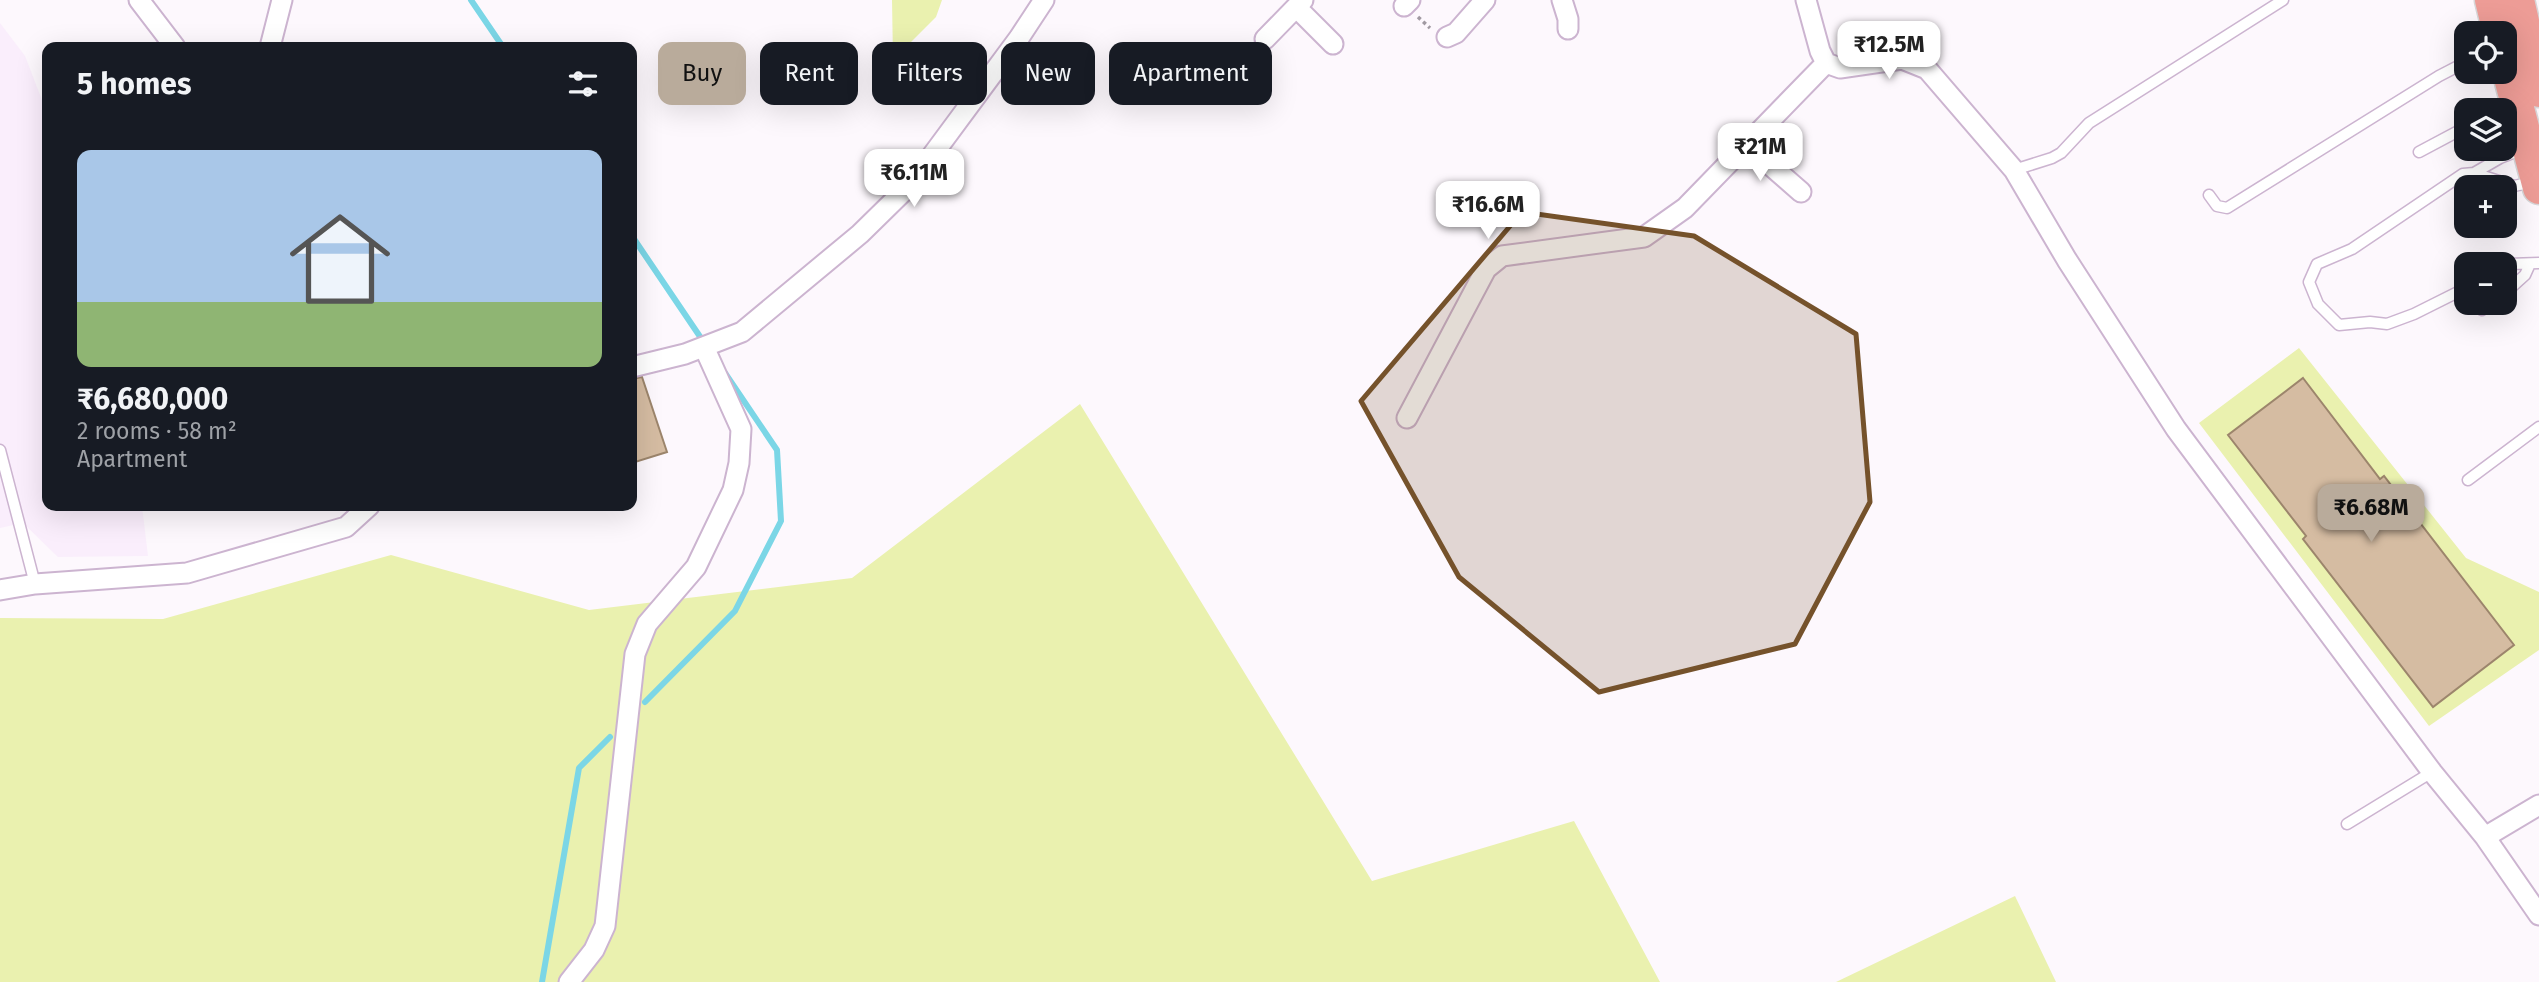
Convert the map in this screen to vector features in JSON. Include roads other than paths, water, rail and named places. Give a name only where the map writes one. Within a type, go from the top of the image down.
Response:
[{"type":"main road","points":[[2491,0],[2496,21]]},
{"type":"main road","points":[[2518,0],[2520,100],[2527,147],[2538,185]]},
{"type":"street","points":[[139,0],[171,42]]},
{"type":"street","points":[[271,42],[282,0]]},
{"type":"street","points":[[637,366],[710,345],[742,332],[860,234],[911,184],[1044,0]]},
{"type":"street","points":[[1447,37],[1456,33],[1485,0]]},
{"type":"street","points":[[1562,0],[1568,29]]},
{"type":"street","points":[[1806,0],[1826,63],[1840,68],[1902,59],[1927,69],[2014,170],[2067,260],[2176,429],[2432,772],[2486,837],[2539,915]]},
{"type":"street","points":[[1265,39],[1300,4],[1334,44]]},
{"type":"street","points":[[1407,418],[1486,269],[1502,256],[1644,237],[1685,208],[1826,63]]},
{"type":"street","points":[[1746,144],[1801,192]]},
{"type":"street","points":[[569,982],[594,950],[605,926],[635,654],[647,624],[696,567],[733,490],[739,463],[741,429],[710,345]]},
{"type":"street","points":[[0,590],[35,584],[187,573],[346,527],[364,511]]},
{"type":"street","points":[[2486,837],[2539,805]]},
{"type":"lane","points":[[2014,170],[2060,153],[2089,123],[2283,0]]},
{"type":"lane","points":[[2209,195],[2217,206],[2227,208],[2454,68]]},
{"type":"lane","points":[[2419,152],[2454,133]]},
{"type":"lane","points":[[2474,173],[2527,147]]},
{"type":"lane","points":[[2454,294],[2387,324],[2371,322],[2339,325],[2318,304],[2309,282],[2317,264],[2352,249],[2463,174],[2474,173],[2514,186],[2538,185]]},
{"type":"lane","points":[[2517,282],[2534,264]]},
{"type":"lane","points":[[2468,480],[2539,427]]},
{"type":"lane","points":[[0,450],[35,584]]},
{"type":"lane","points":[[2347,824],[2432,772]]},
{"type":"waterway","points":[[471,0],[500,42]]},
{"type":"waterway","points":[[637,243],[705,344]]},
{"type":"waterway","points":[[645,702],[735,611],[781,521],[777,450],[725,373]]},
{"type":"waterway","points":[[542,982],[579,768],[610,737]]}]
